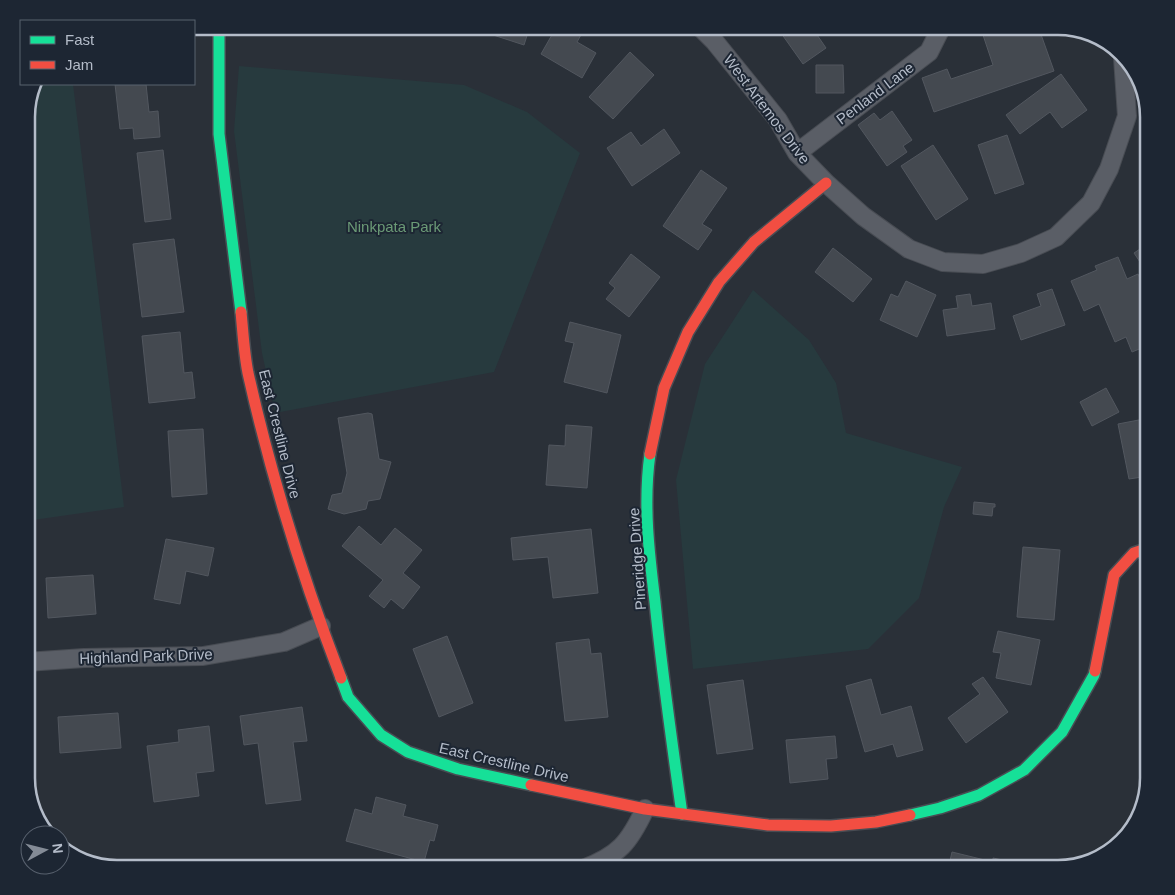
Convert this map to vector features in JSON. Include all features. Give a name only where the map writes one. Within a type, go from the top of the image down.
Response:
[{"type":"street","name":"East Crestline Drive","points":[[219,35],[219,134],[248,371],[284,509],[320,626],[348,697],[381,735],[408,752],[458,769],[645,809],[768,825],[831,826],[876,822],[940,808],[979,795],[1024,770],[1062,732],[1094,675],[1114,575],[1134,553],[1140,551]]},
{"type":"street","name":"West Artemos Drive","points":[[708,35],[778,120],[797,152],[826,183],[863,216],[909,249],[943,262],[983,264],[1021,253],[1056,237],[1091,203],[1109,169],[1127,116],[1125,70]]},
{"type":"street","name":"Penland Lane","points":[[797,152],[929,52],[938,35]]},
{"type":"street","name":"Pineridge Drive","points":[[682,814],[660,652],[647,533],[647,476],[653,437],[664,388],[688,332],[719,282],[754,242],[826,183]]},
{"type":"street","name":"Highland Park Drive","points":[[35,661],[84,658],[203,656],[284,642],[320,626]]},
{"type":"street","points":[[602,860],[616,853],[634,832],[645,809]]},
{"type":"green space","name":"Ninkpata Park","points":[[239,66],[464,85],[527,112],[580,153],[494,372],[275,413],[262,353],[234,131]]},
{"type":"green space","points":[[42,85],[73,85],[124,507],[35,520],[35,112]]},
{"type":"green space","points":[[753,290],[809,340],[836,383],[846,433],[962,467],[944,507],[919,598],[868,649],[693,669],[676,480],[705,364]]},
{"type":"building","points":[[493,35],[527,35],[524,45]]},
{"type":"building","points":[[552,35],[581,35],[577,42],[596,53],[582,78],[541,54]]},
{"type":"building","points":[[782,35],[817,35],[826,48],[803,64]]},
{"type":"building","points":[[983,35],[1041,35],[1054,71],[934,112],[922,78],[947,69],[951,79],[993,65]]},
{"type":"building","points":[[630,52],[654,75],[613,119],[589,97]]},
{"type":"building","points":[[816,65],[843,65],[844,93],[816,93]]},
{"type":"building","points":[[1061,74],[1087,110],[1062,128],[1050,112],[1020,134],[1006,115]]},
{"type":"building","points":[[115,85],[146,85],[149,112],[158,111],[160,137],[134,139],[133,128],[120,129]]},
{"type":"building","points":[[892,111],[912,140],[903,146],[907,152],[887,166],[858,125],[874,113],[880,120]]},
{"type":"building","points":[[664,129],[680,153],[632,186],[607,148],[631,132],[641,146]]},
{"type":"building","points":[[1007,135],[1024,184],[995,194],[978,145]]},
{"type":"building","points":[[933,145],[968,199],[936,220],[901,166]]},
{"type":"building","points":[[163,150],[171,219],[145,222],[137,153]]},
{"type":"building","points":[[701,170],[727,188],[702,224],[712,230],[698,250],[663,226]]},
{"type":"building","points":[[174,239],[184,312],[142,317],[133,244]]},
{"type":"building","points":[[833,248],[872,279],[853,302],[815,272]]},
{"type":"building","points":[[1140,249],[1140,262],[1134,253]]},
{"type":"building","points":[[631,254],[660,277],[629,317],[606,299],[615,288],[609,283]]},
{"type":"building","points":[[1118,257],[1127,279],[1138,274],[1140,279],[1140,349],[1132,352],[1126,337],[1115,342],[1099,304],[1084,311],[1071,281],[1097,270],[1095,266]]},
{"type":"building","points":[[906,281],[936,295],[917,337],[880,320],[891,294],[898,297]]},
{"type":"building","points":[[1052,289],[1065,325],[1021,340],[1013,316],[1041,306],[1037,294]]},
{"type":"building","points":[[970,294],[972,306],[991,303],[995,329],[947,336],[943,310],[958,308],[956,296]]},
{"type":"building","points":[[570,322],[621,335],[607,393],[564,382],[574,343],[565,341]]},
{"type":"building","points":[[180,332],[184,373],[192,372],[195,398],[149,403],[142,336]]},
{"type":"building","points":[[1106,388],[1119,412],[1092,426],[1080,402]]},
{"type":"building","points":[[372,414],[379,459],[391,462],[380,499],[368,501],[366,509],[344,514],[328,509],[332,495],[342,493],[347,473],[338,418]]},
{"type":"building","points":[[1140,420],[1140,477],[1129,479],[1118,424]]},
{"type":"building","points":[[566,425],[592,427],[587,488],[546,485],[549,445],[565,446]]},
{"type":"building","points":[[203,429],[207,494],[172,497],[168,431]]},
{"type":"building","points":[[974,502],[995,504],[992,516],[973,514]]},
{"type":"building","points":[[359,526],[381,545],[395,528],[422,550],[403,573],[420,587],[403,609],[391,599],[384,608],[369,596],[383,580],[342,546]]},
{"type":"building","points":[[591,529],[598,593],[553,598],[548,557],[513,560],[511,538]]},
{"type":"building","points":[[166,539],[214,548],[208,576],[186,571],[180,604],[154,599]]},
{"type":"building","points":[[1023,547],[1060,550],[1054,620],[1017,617]]},
{"type":"building","points":[[93,575],[96,614],[48,618],[46,578]]},
{"type":"building","points":[[998,631],[1040,640],[1031,685],[996,678],[1001,653],[993,652]]},
{"type":"building","points":[[447,636],[473,703],[439,717],[413,649]]},
{"type":"building","points":[[589,639],[591,654],[601,653],[608,717],[565,721],[556,643]]},
{"type":"building","points":[[983,677],[1008,712],[966,743],[948,718],[980,694],[972,684]]},
{"type":"building","points":[[871,679],[881,715],[911,706],[923,750],[897,757],[893,744],[865,752],[846,686]]},
{"type":"building","points":[[743,680],[753,749],[717,754],[707,685]]},
{"type":"building","points":[[302,707],[307,741],[293,742],[301,800],[266,804],[258,743],[244,745],[240,716]]},
{"type":"building","points":[[118,713],[121,748],[60,753],[58,717]]},
{"type":"building","points":[[209,726],[214,771],[196,773],[199,796],[154,802],[147,746],[179,742],[178,730]]},
{"type":"building","points":[[835,736],[837,758],[826,759],[828,779],[790,783],[786,740]]},
{"type":"building","points":[[376,797],[406,805],[403,816],[438,825],[434,841],[430,840],[425,860],[417,860],[346,841],[355,809],[372,814]]},
{"type":"building","points":[[952,852],[985,860],[950,860]]},
{"type":"traffic: fast","points":[[219,35],[219,134],[241,312]]},
{"type":"traffic: fast","points":[[650,454],[647,491],[649,547],[664,682],[682,814]]},
{"type":"traffic: fast","points":[[910,815],[940,808],[979,795],[1024,770],[1062,732],[1095,671]]},
{"type":"traffic: fast","points":[[341,678],[348,697],[381,735],[408,752],[458,769],[531,785]]},
{"type":"traffic: jam","points":[[650,454],[664,388],[688,332],[719,282],[754,242],[826,183]]},
{"type":"traffic: jam","points":[[241,312],[248,373],[267,450],[301,565],[341,678]]},
{"type":"traffic: jam","points":[[1095,671],[1114,575],[1134,553],[1140,551]]},
{"type":"traffic: jam","points":[[531,785],[645,809],[768,825],[831,826],[876,822],[910,815]]}]
